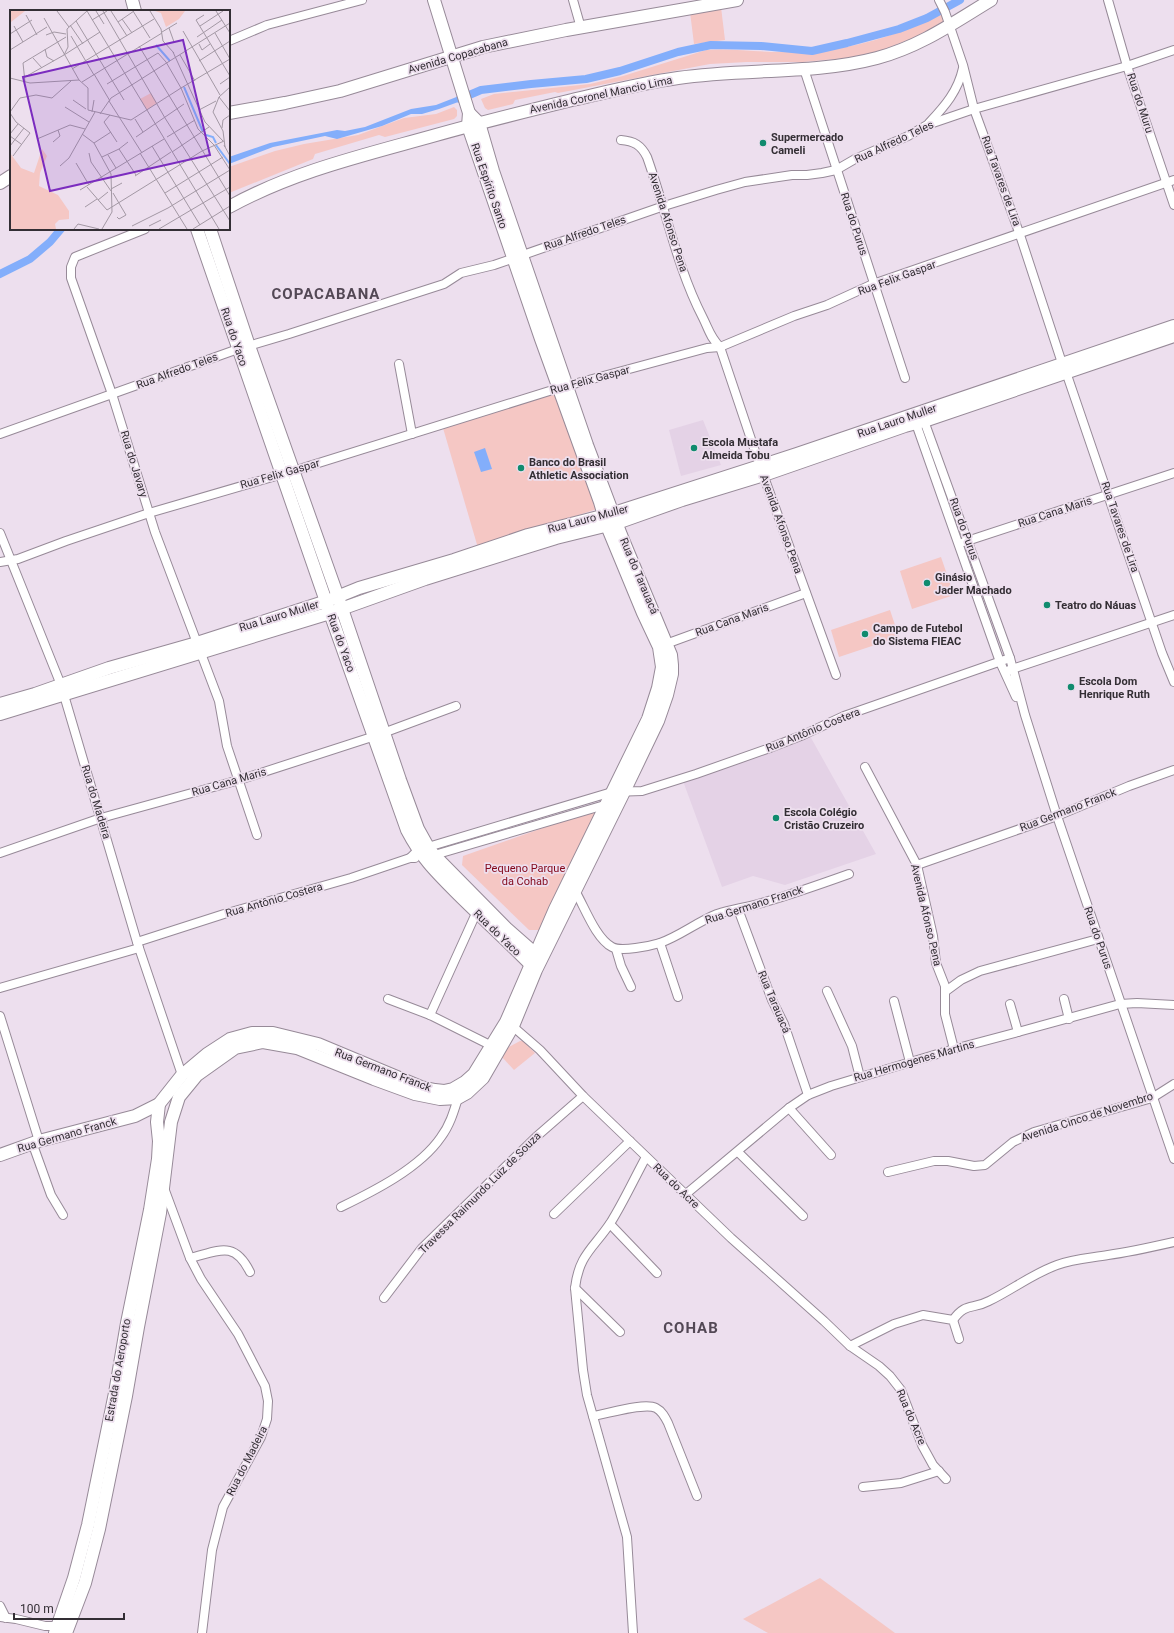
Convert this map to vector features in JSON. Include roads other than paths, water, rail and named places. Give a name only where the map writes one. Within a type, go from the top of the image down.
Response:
[{"type":"street","points":[[230,41],[267,25],[362,0]]},
{"type":"street","points":[[434,0],[451,58],[474,124]]},
{"type":"street","points":[[573,0],[581,28]]},
{"type":"street","name":"Avenida Copacabana","points":[[230,113],[285,104],[340,91],[483,47],[737,0]]},
{"type":"street","name":"Avenida Coronel Mancio Lima","points":[[230,206],[256,192],[303,173],[333,164],[474,124],[647,83],[708,75],[842,65],[878,58],[915,45],[929,38],[991,0]]},
{"type":"street","name":"Rua do Muru","points":[[1108,0],[1127,66],[1170,181],[1174,205]]},
{"type":"street","name":"Rua Tavares de Lira","points":[[942,6],[963,65],[974,109],[1020,235],[1162,653],[1174,682]]},
{"type":"street","name":"Rua Alfredo Teles","points":[[0,434],[244,347],[304,330],[412,293],[444,284],[461,273],[518,257],[664,206],[745,182],[836,170],[908,136],[927,125],[974,109],[1127,66],[1174,50]]},
{"type":"street","points":[[927,125],[952,96],[960,80],[963,65]]},
{"type":"street","name":"Rua do Purus","points":[[804,69],[873,284],[905,378]]},
{"type":"street","name":"Rua Espírito Santo","points":[[474,124],[493,171],[518,257]]},
{"type":"street","name":"Avenida Afonso Pena","points":[[621,140],[637,144],[644,150],[696,305],[711,338],[720,347],[762,470],[836,675]]},
{"type":"street","points":[[0,183],[10,177]]},
{"type":"street","name":"Rua Felix Gaspar","points":[[0,562],[18,560],[66,541],[149,513],[288,472],[563,387],[707,348],[720,347],[794,316],[827,305],[873,284],[1020,235],[1170,181]]},
{"type":"street","name":"Avenida Coronel Mancio Lima","points":[[230,199],[256,192]]},
{"type":"street","name":"Rua do Javary","points":[[142,230],[75,257],[71,266],[71,278],[112,394],[162,553],[219,701],[227,746],[257,835]]},
{"type":"street","name":"Rua do Yaco","points":[[197,230],[244,347],[288,472],[379,734],[407,830],[423,853],[536,962]]},
{"type":"street","name":"Rua do Yaco","points":[[210,230],[244,347]]},
{"type":"street","name":"Rua do Tarauacá","points":[[518,257],[541,340],[563,387],[628,565],[672,665],[667,695],[658,720],[576,891]]},
{"type":"street","name":"Rua Lauro Muller","points":[[0,714],[62,690],[334,605],[359,588],[454,560],[528,535],[610,519],[682,500],[762,470],[1064,368],[1174,326]]},
{"type":"street","name":"Rua Lauro Muller","points":[[1064,368],[1174,336]]},
{"type":"street","points":[[399,364],[412,434]]},
{"type":"street","name":"Rua do Purus","points":[[919,418],[968,540],[1010,658],[1024,715],[1057,816],[1174,1159]]},
{"type":"street","name":"Rua do Purus","points":[[919,418],[959,544],[1000,662],[1024,715]]},
{"type":"street","name":"Rua Cana Maris","points":[[959,544],[1174,473]]},
{"type":"street","name":"Rua do Madeira","points":[[0,533],[62,690],[138,945],[182,1075]]},
{"type":"street","name":"Rua Cana Maris","points":[[663,645],[806,593]]},
{"type":"street","points":[[1004,672],[1174,615]]},
{"type":"street","name":"Rua do Tarauacá","points":[[569,880],[648,719],[658,688],[662,667],[663,645]]},
{"type":"street","name":"Rua Antônio Costera","points":[[423,853],[494,838],[606,804],[619,802],[637,792],[767,749],[803,735],[844,716],[1010,658]]},
{"type":"street","name":"Rua Lauro Muller","points":[[0,704],[62,690]]},
{"type":"street","name":"Rua Cana Maris","points":[[0,854],[101,818],[239,780],[379,734],[456,706]]},
{"type":"street","name":"Avenida Afonso Pena","points":[[865,767],[917,865],[933,936],[936,963],[946,991],[945,1014],[954,1049]]},
{"type":"street","name":"Rua Germano Franck","points":[[917,865],[1057,816],[1129,786],[1174,770]]},
{"type":"street","name":"Rua Antônio Costera","points":[[0,988],[138,945],[224,914],[351,878],[491,828],[612,792],[625,790],[637,792]]},
{"type":"street","points":[[568,805],[571,815]]},
{"type":"street","points":[[491,828],[494,838]]},
{"type":"street","name":"Rua Germano Franck","points":[[616,949],[626,949],[660,943],[687,931],[704,920],[763,903],[849,874]]},
{"type":"street","points":[[569,880],[576,891],[588,918],[599,934],[616,949],[621,966],[631,987]]},
{"type":"street","name":"Rua Germano Franck","points":[[0,1155],[36,1143],[135,1116],[159,1104],[182,1075],[206,1054],[230,1039],[252,1033],[273,1033],[318,1044],[333,1057],[374,1079],[415,1094],[440,1099],[458,1098],[467,1093],[483,1078],[496,1048],[509,1024],[536,962],[569,880]]},
{"type":"street","name":"Rua Germano Franck","points":[[536,962],[576,891]]},
{"type":"street","points":[[430,1015],[479,907]]},
{"type":"street","name":"Rua Tarauacá","points":[[738,909],[772,1000],[784,1024],[808,1095]]},
{"type":"street","points":[[946,991],[961,980],[980,971],[1098,939]]},
{"type":"street","points":[[660,943],[678,996]]},
{"type":"street","points":[[827,991],[852,1046],[860,1077]]},
{"type":"street","points":[[388,999],[430,1015],[496,1048]]},
{"type":"street","points":[[1064,999],[1069,1019]]},
{"type":"street","points":[[894,1001],[910,1062]]},
{"type":"street","name":"Rua Hermogenes Martins","points":[[686,1194],[789,1108],[808,1095],[860,1077],[954,1049],[1120,1004],[1137,1003],[1174,1005]]},
{"type":"street","points":[[1010,1004],[1018,1032]]},
{"type":"street","points":[[0,1016],[51,1196],[63,1215]]},
{"type":"street","name":"Rua do Acre","points":[[509,1024],[540,1050],[583,1096],[686,1194],[707,1216],[850,1346],[879,1366],[890,1376],[901,1390],[918,1439],[929,1459],[946,1479]]},
{"type":"street","name":"Rua Germano Franck","points":[[135,1116],[157,1122],[171,1122],[174,1108],[179,1097],[197,1075],[235,1048],[262,1042],[270,1042],[333,1057],[421,1087],[444,1091],[459,1086],[474,1074],[496,1048]]},
{"type":"street","name":"Avenida Cinco de Novembro","points":[[888,1172],[934,1161],[948,1161],[974,1166],[985,1165],[1013,1142],[1034,1132],[1152,1098],[1174,1084]]},
{"type":"street","name":"Travessa Raimundo Luiz de Souza","points":[[384,1298],[422,1248],[536,1138],[583,1096]]},
{"type":"street","points":[[341,1207],[367,1194],[397,1176],[427,1153],[441,1137],[453,1116],[458,1098]]},
{"type":"street","points":[[159,1104],[174,1108]]},
{"type":"street","name":"Estrada do Aeroporto","points":[[159,1104],[157,1122],[162,1160]]},
{"type":"street","points":[[789,1108],[831,1155]]},
{"type":"street","name":"Estrada do Aeroporto","points":[[60,1631],[88,1525],[115,1393],[127,1323],[159,1183],[162,1160],[171,1122]]},
{"type":"street","points":[[554,1214],[630,1141]]},
{"type":"street","points":[[738,1152],[803,1216]]},
{"type":"street","points":[[633,1633],[627,1537],[593,1416],[583,1370],[575,1288],[578,1269],[582,1260],[610,1224],[646,1157]]},
{"type":"street","name":"Rua do Madeira","points":[[159,1183],[190,1258],[201,1279],[238,1334],[265,1386],[268,1401],[267,1419],[261,1437],[223,1507],[212,1550],[202,1633]]},
{"type":"street","points":[[610,1224],[657,1273]]},
{"type":"street","points":[[953,1320],[959,1312],[966,1307],[980,1306],[1028,1278],[1055,1266],[1078,1260],[1122,1253],[1174,1242]]},
{"type":"street","points":[[190,1258],[225,1249],[234,1251],[244,1260],[250,1272]]},
{"type":"street","points":[[575,1288],[620,1332]]},
{"type":"street","points":[[850,1346],[894,1324],[923,1315],[953,1320]]},
{"type":"street","points":[[953,1320],[959,1339]]},
{"type":"street","points":[[593,1416],[644,1406],[657,1408],[668,1423],[697,1496]]},
{"type":"street","points":[[863,1487],[901,1483],[939,1471]]},
{"type":"street","points":[[0,1606],[3,1618],[16,1619],[60,1631]]},
{"type":"water","points":[[459,96],[461,101],[422,114],[411,114],[382,126],[337,139],[325,136],[273,147],[230,164],[230,157],[270,143],[337,130],[345,131],[365,127],[411,109],[436,105]]},
{"type":"water","points":[[485,448],[492,469],[481,472],[474,452]]},
{"type":"waterway","points":[[460,99],[481,90],[586,79],[620,71],[678,52],[711,45],[761,46],[812,51],[899,29],[927,18],[960,0]]},
{"type":"waterway","points":[[0,274],[30,259],[50,242],[60,230]]},
{"type":"place","name":"Supermercado Cameli","points":[[763,143]]},
{"type":"place","name":"Escola Mustafa Almeida Tobu","points":[[694,448]]},
{"type":"place","name":"Banco do Brasil Athletic Association","points":[[521,468]]},
{"type":"place","name":"Ginásio Jader Machado","points":[[927,583]]},
{"type":"place","name":"Teatro do Náuas","points":[[1047,605]]},
{"type":"place","name":"Campo de Futebol do Sistema FIEAC","points":[[865,634]]},
{"type":"place","name":"Escola Dom Henrique Ruth","points":[[1071,687]]},
{"type":"place","name":"Escola Colégio Cristão Cruzeiro","points":[[776,818]]},
{"type":"district","name":"COPACABANA","points":[[326,294]]},
{"type":"district","name":"COHAB","points":[[691,1328]]},
{"type":"park label","name":"Pequeno Parque da Cohab","points":[[525,874]]}]
